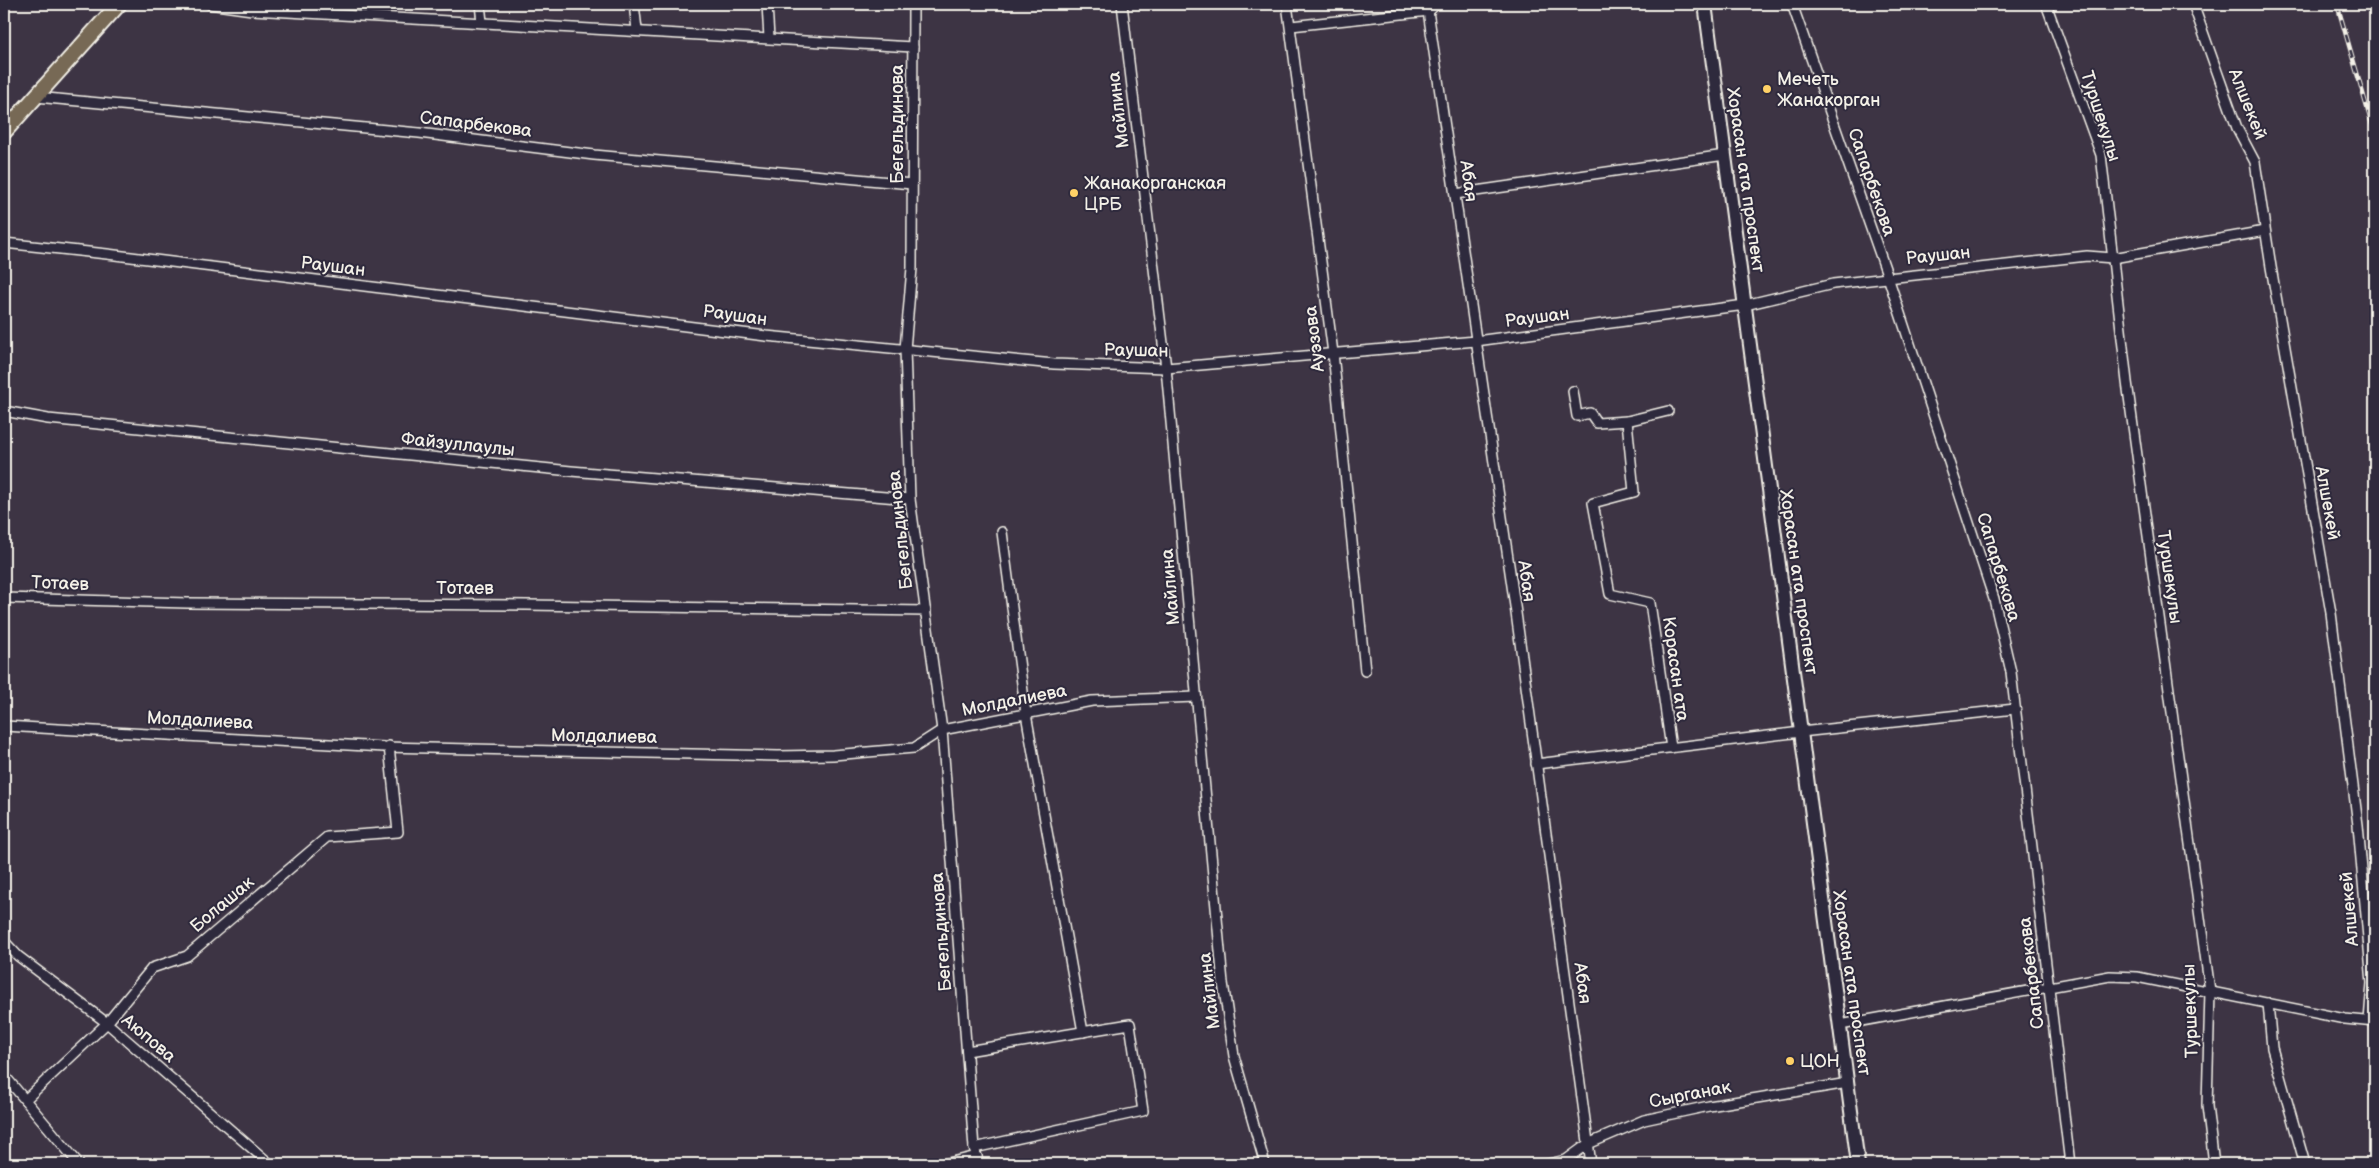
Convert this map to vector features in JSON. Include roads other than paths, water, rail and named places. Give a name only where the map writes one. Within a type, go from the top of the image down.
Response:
[{"type":"main road","points":[[4,132],[119,4]]},
{"type":"main road","name":"Хорасан ата проспект","points":[[1705,4],[1858,1164]]},
{"type":"street","points":[[209,4],[252,10],[637,30],[913,47]]},
{"type":"street","points":[[480,4],[482,22]]},
{"type":"street","points":[[634,4],[637,30]]},
{"type":"street","points":[[767,4],[769,38]]},
{"type":"street","name":"Бегельдинова","points":[[913,4],[912,268],[905,349],[910,499],[942,730],[977,1156]]},
{"type":"street","name":"Майлина","points":[[1122,4],[1166,368],[1223,983],[1232,1047],[1265,1164]]},
{"type":"street","name":"Ауэзова","points":[[1288,4],[1333,354],[1365,671]]},
{"type":"street","points":[[1290,26],[1428,8],[1436,4]]},
{"type":"street","name":"Сапарбекова","points":[[1792,4],[1888,277],[1994,599],[2011,672],[2070,1164]]},
{"type":"street","name":"Туршекулы","points":[[2046,4],[2101,155],[2146,526],[2210,991],[2207,1106],[2214,1164]]},
{"type":"street","name":"Алшекей","points":[[2193,4],[2237,128],[2255,162],[2265,231],[2331,613],[2358,825],[2372,983],[2372,1021]]},
{"type":"street","name":"Абая","points":[[1428,8],[1591,1164]]},
{"type":"street","name":"Сапарбекова","points":[[36,97],[419,132],[594,155],[912,184]]},
{"type":"street","points":[[1455,194],[1725,155]]},
{"type":"street","name":"Раушан","points":[[4,243],[107,254],[766,336],[1054,364],[1166,368],[1476,341],[1745,305],[1833,284],[2087,256],[2113,258],[2265,231]]},
{"type":"street","points":[[1573,391],[1577,416],[1590,413],[1597,423],[1627,421],[1668,411]]},
{"type":"street","name":"Файзуллаулы","points":[[4,412],[571,471],[910,499]]},
{"type":"street","name":"Корасан ата","points":[[1627,421],[1634,492],[1593,503],[1610,594],[1650,603],[1671,748]]},
{"type":"street","points":[[1002,532],[1026,714],[1083,1032]]},
{"type":"street","name":"Тотаев","points":[[4,598],[187,603],[517,605],[926,611]]},
{"type":"street","name":"Молдалиева","points":[[4,726],[389,746],[778,756],[833,755],[914,748],[942,730],[1092,701],[1196,697]]},
{"type":"street","points":[[1536,764],[1801,732],[2015,709]]},
{"type":"street","name":"Болашак","points":[[26,1100],[107,1023],[152,968],[187,956],[327,837],[398,832],[389,746]]},
{"type":"street","name":"Аюпова","points":[[4,941],[18,956],[107,1023],[270,1164]]},
{"type":"street","points":[[1840,1025],[2110,976],[2136,977],[2346,1019],[2372,1021]]},
{"type":"street","points":[[2268,1003],[2272,1048],[2304,1164]]},
{"type":"street","points":[[944,1164],[1143,1111],[1130,1024],[967,1051]]},
{"type":"street","points":[[4,1075],[8,1087],[26,1100],[79,1164]]},
{"type":"street","name":"Сырганак","points":[[1548,1164],[1566,1160],[1588,1144],[1644,1120],[1709,1106],[1848,1083]]},
{"type":"railway","points":[[2337,4],[2375,135]]},
{"type":"place","name":"Мечеть Жанакорган","points":[[1767,89]]},
{"type":"place","name":"Жанакорганская ЦРБ","points":[[1074,193]]},
{"type":"place","name":"ЦОН","points":[[1790,1061]]}]
